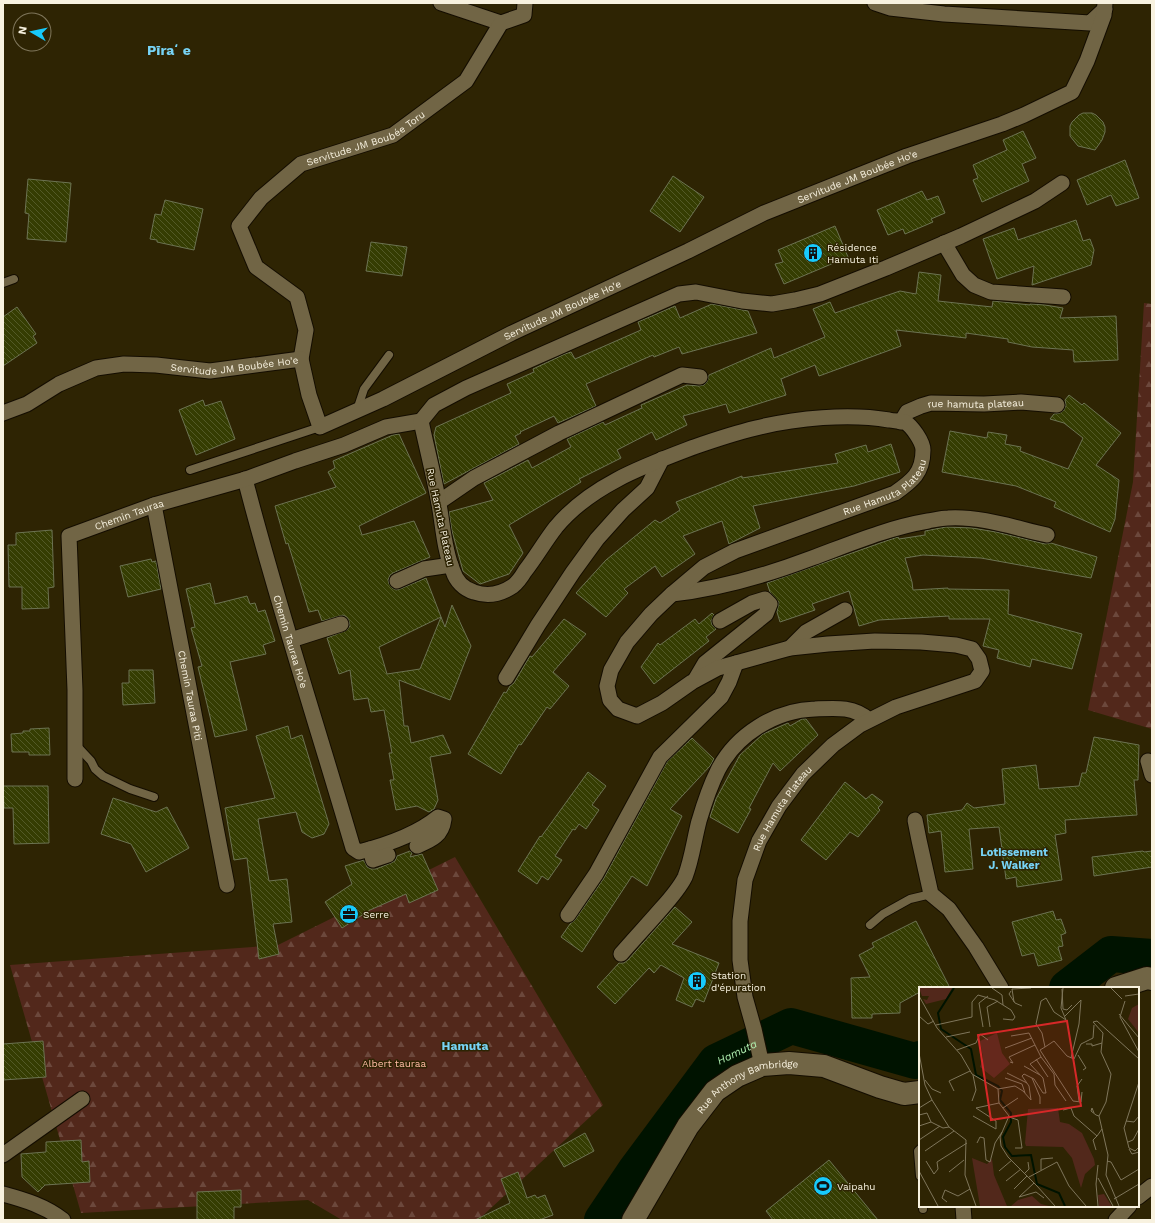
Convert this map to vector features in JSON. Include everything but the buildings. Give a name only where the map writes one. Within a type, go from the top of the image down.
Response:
[{"type":"main road","points":[[1119,987],[1147,978],[1152,979]]},
{"type":"main road","name":"Rue Anthony Bambridge","points":[[632,1220],[688,1126],[715,1091],[760,1059],[824,1066],[880,1087],[904,1094],[919,1092]]},
{"type":"street","points":[[441,3],[501,23],[524,15],[525,3]]},
{"type":"street","points":[[875,3],[890,8],[944,14],[1090,23],[1105,6]]},
{"type":"street","name":"Servitude JM Boubée Ho'e","points":[[3,413],[27,404],[59,384],[96,368],[124,364],[156,365],[210,371],[301,359],[309,395],[320,427],[357,411],[512,333],[688,251],[764,213],[907,156],[1002,124],[1072,92],[1087,61],[1104,15],[1105,6]]},
{"type":"street","name":"Servitude JM Boubée Toru","points":[[301,359],[306,330],[297,297],[256,267],[240,226],[261,198],[301,164],[393,135],[466,81],[501,23]]},
{"type":"street","points":[[421,421],[434,405],[466,388],[679,294],[696,292],[742,301],[772,304],[820,294],[848,284],[944,243],[1036,201],[1062,183]]},
{"type":"street","points":[[944,243],[963,275],[974,285],[991,292],[1063,297]]},
{"type":"street","points":[[439,502],[474,478],[559,433],[682,375],[700,377]]},
{"type":"street","name":"rue hamuta plateau","points":[[901,422],[907,412],[932,403],[984,404],[1021,402],[1057,405]]},
{"type":"street","name":"Rue Hamuta Plateau","points":[[421,421],[453,573],[461,585],[467,589],[489,595],[503,593],[516,584],[555,528],[570,511],[593,494],[622,476],[662,459],[708,442],[756,428],[798,420],[842,417],[876,418],[905,422],[918,435],[923,449],[921,468],[912,482],[895,493],[822,518],[779,536],[735,551],[704,567],[651,614],[627,642],[612,670],[607,686],[610,700],[618,709],[637,716],[662,703],[695,680],[718,668],[790,648],[875,641],[921,642],[956,645],[972,649],[979,659],[982,671],[975,681],[903,704],[860,725],[833,745],[803,774],[779,806],[759,841],[745,880],[740,921],[740,960],[745,997],[754,1029],[760,1059]]},
{"type":"street","name":"Chemin Tauraa","points":[[75,779],[75,690],[69,536],[154,505],[245,479],[344,445],[386,427],[421,421]]},
{"type":"street","points":[[506,678],[538,625],[597,538],[623,510],[647,488],[662,459]]},
{"type":"street","name":"Chemin Tauraa Ho'e","points":[[245,479],[265,558],[353,848],[359,852],[370,849]]},
{"type":"street","name":"Chemin Tauraa Piti","points":[[154,505],[227,885]]},
{"type":"street","points":[[672,594],[701,591],[757,577],[863,538],[909,524],[949,518],[981,520],[1046,535]]},
{"type":"street","points":[[397,581],[424,569],[451,565]]},
{"type":"street","points":[[695,680],[705,663],[766,614],[770,604],[765,599],[752,603],[720,621]]},
{"type":"street","points":[[790,648],[806,632],[845,610]]},
{"type":"street","points":[[291,640],[341,624]]},
{"type":"street","points":[[568,915],[596,874],[660,757],[721,696],[729,682],[736,662]]},
{"type":"street","points":[[621,954],[673,896],[684,878],[690,862],[699,822],[718,770],[738,742],[760,725],[785,714],[807,709],[840,708],[861,713],[869,720]]},
{"type":"street","points":[[388,855],[373,860],[370,849],[421,830],[438,817],[444,819],[443,829],[432,840],[417,846]]},
{"type":"street","points":[[916,820],[918,840],[931,894],[949,909],[976,947],[1000,987]]},
{"type":"street","points":[[3,1155],[82,1099]]},
{"type":"street","points":[[1139,1196],[1152,1186]]},
{"type":"street","points":[[3,1194],[22,1199],[50,1211],[62,1220]]},
{"type":"street","points":[[963,1207],[964,1220]]},
{"type":"street","points":[[1116,1220],[1129,1207]]},
{"type":"lane","points":[[3,283],[14,279]]},
{"type":"lane","points":[[357,411],[364,389],[389,355]]},
{"type":"lane","points":[[190,470],[320,427]]},
{"type":"lane","points":[[75,745],[103,776],[130,789],[154,797]]},
{"type":"lane","points":[[870,925],[883,914],[910,900],[931,894]]},
{"type":"lane","points":[[919,1150],[919,1164]]},
{"type":"green space","points":[[1144,303],[1152,304],[1152,729],[1088,710],[1133,482]]},
{"type":"green space","name":"Albert tauraa","points":[[455,857],[603,1105],[478,1220],[342,1220],[308,1200],[81,1213],[10,965],[278,945]]},
{"type":"waterway","name":"Hamuta","points":[[1068,987],[1111,954],[1152,957]]},
{"type":"waterway","name":"Hamuta","points":[[602,1220],[635,1171],[716,1062],[791,1026],[915,1061],[919,1059]]},
{"type":"place","name":"Résidence Hamuta Iti","points":[[813,253]]},
{"type":"place","name":"Serre","points":[[349,914]]},
{"type":"place","name":"Station d'épuration","points":[[697,981]]},
{"type":"place","name":"Vaipahu","points":[[823,1186]]},
{"type":"district","name":"Pīraʻe","points":[[169,50]]},
{"type":"district","name":"Lotissement J. Walker","points":[[1014,858]]},
{"type":"district","name":"Hamuta","points":[[465,1046]]}]
